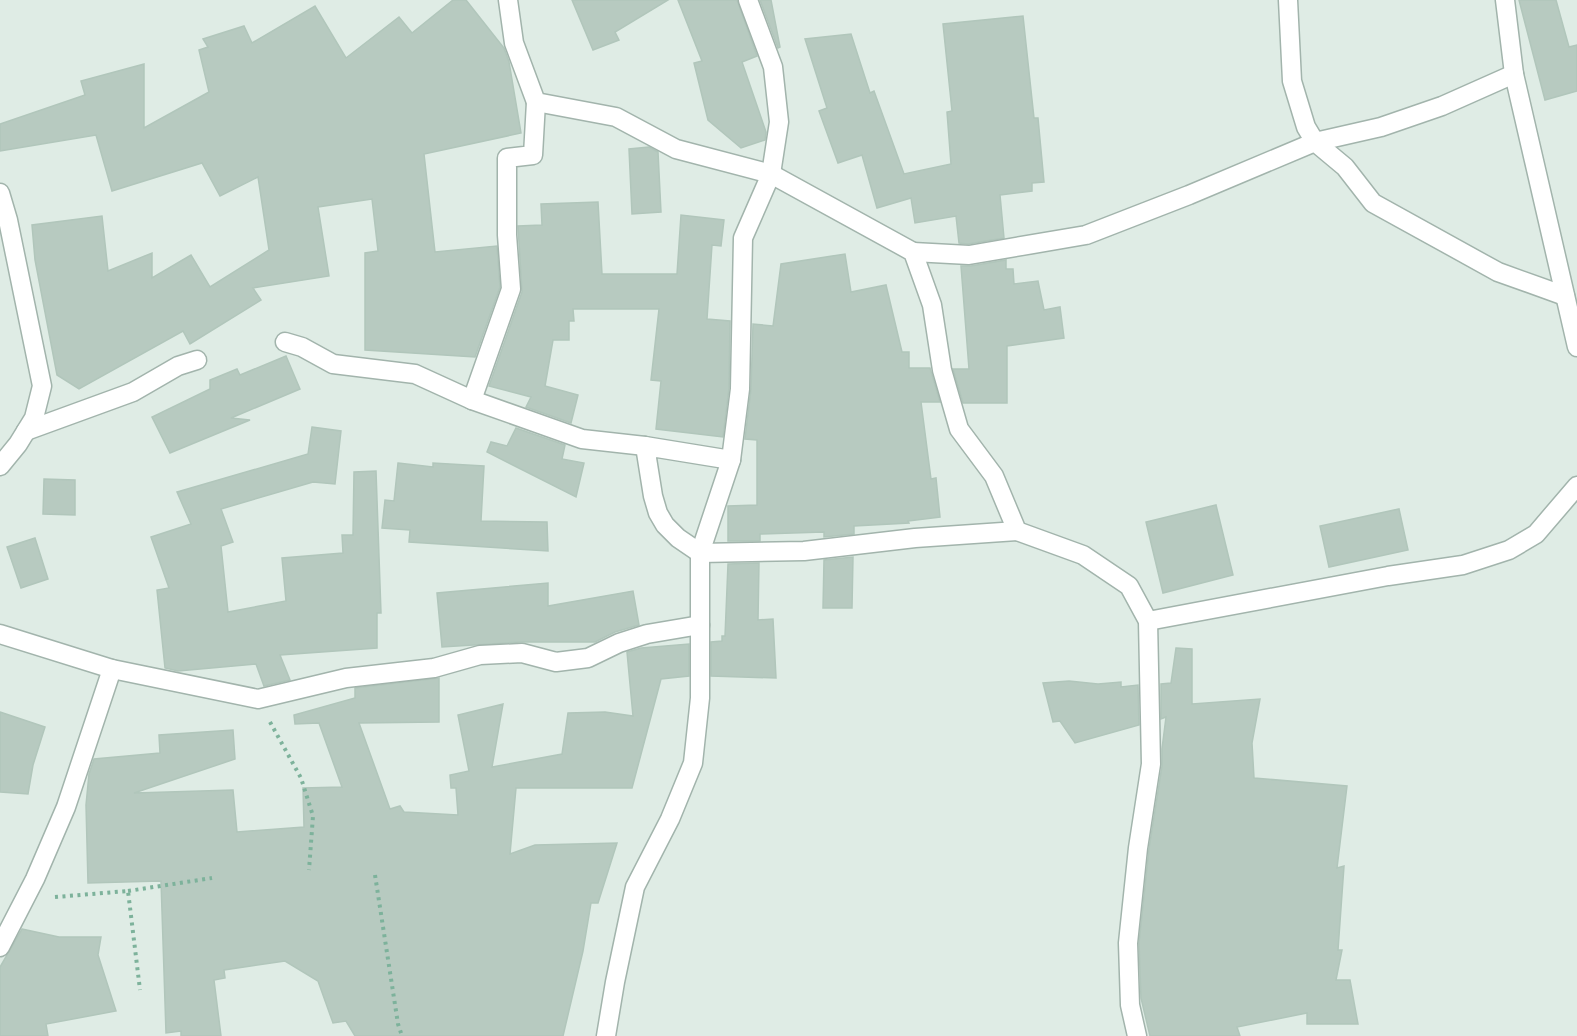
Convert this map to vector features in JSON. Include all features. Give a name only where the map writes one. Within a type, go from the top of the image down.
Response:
[{"type":"street","points":[[472,400],[511,289],[507,236],[507,158],[532,155],[536,102],[514,43],[507,0]]},
{"type":"street","points":[[606,1036],[635,887],[670,819],[693,763],[700,698],[700,552],[731,460],[740,389],[743,238],[771,174],[779,122],[774,67],[747,0]]},
{"type":"street","points":[[1288,0],[1292,81],[1306,127],[1315,142],[1345,167],[1373,203],[1498,272],[1565,296]]},
{"type":"street","points":[[1505,0],[1514,74],[1577,347]]},
{"type":"street","points":[[536,102],[616,117],[676,149],[771,174],[913,252],[969,255],[1086,235],[1315,142],[1381,127],[1442,106],[1514,74]]},
{"type":"street","points":[[0,193],[8,220],[42,386],[34,418],[18,444],[0,466]]},
{"type":"street","points":[[913,252],[932,305],[942,370],[958,429],[994,476],[1017,531]]},
{"type":"street","points":[[285,342],[302,347],[333,364],[416,374],[472,400],[582,438],[731,460]]},
{"type":"street","points":[[26,430],[133,392],[178,366],[197,360]]},
{"type":"street","points":[[645,446],[652,496],[658,513],[665,525],[678,538],[700,552],[804,551],[915,538],[1017,531],[1083,555],[1129,586],[1149,621],[1151,764],[1128,943],[1130,1005],[1137,1036]]},
{"type":"street","points":[[1149,621],[1388,576],[1463,565],[1509,550],[1536,534],[1577,486]]},
{"type":"street","points":[[0,634],[112,669],[258,699],[346,678],[434,668],[480,655],[522,653],[556,662],[588,658],[619,643],[647,634],[700,625]]},
{"type":"street","points":[[0,946],[24,900],[66,807],[112,669]]},
{"type":"path","points":[[258,699],[301,778],[314,816],[309,870]]},
{"type":"path","points":[[375,875],[398,1024],[402,1036]]},
{"type":"path","points":[[24,900],[128,891],[212,878]]},
{"type":"path","points":[[128,891],[140,990]]},
{"type":"building","points":[[453,0],[466,0],[504,48],[509,62],[521,133],[424,154],[435,252],[497,246],[500,287],[475,357],[365,350],[365,253],[378,251],[372,199],[318,207],[329,276],[253,288],[261,300],[190,344],[183,331],[79,389],[57,375],[35,260],[32,225],[102,216],[108,271],[152,253],[152,278],[191,255],[210,287],[269,250],[258,177],[220,196],[202,163],[112,191],[96,135],[0,151],[0,124],[85,95],[81,81],[144,64],[144,128],[209,92],[199,50],[208,47],[203,39],[244,26],[252,43],[315,6],[346,58],[399,17],[412,33]]},
{"type":"building","points":[[572,0],[668,0],[615,32],[619,40],[593,50]]},
{"type":"building","points":[[678,0],[737,0],[757,56],[742,62],[766,132],[765,140],[741,148],[708,120],[694,63],[702,61]]},
{"type":"building","points":[[760,0],[771,0],[780,47],[778,48]]},
{"type":"building","points":[[1519,0],[1556,0],[1569,47],[1577,45],[1577,91],[1545,100]]},
{"type":"building","points":[[1023,16],[1034,118],[1038,118],[1044,182],[1032,183],[1032,191],[1000,195],[1004,238],[968,244],[959,243],[956,216],[915,223],[911,198],[877,208],[862,155],[838,163],[819,111],[827,108],[805,39],[851,34],[870,93],[874,91],[904,174],[951,164],[947,112],[952,111],[943,24]]},
{"type":"building","points":[[649,147],[658,152],[661,212],[632,214],[629,149]]},
{"type":"building","points":[[598,202],[602,274],[677,274],[681,215],[724,220],[721,246],[712,245],[707,319],[730,321],[729,388],[723,437],[656,429],[661,381],[651,380],[659,309],[573,309],[574,321],[569,321],[569,340],[553,340],[545,386],[578,395],[571,423],[526,407],[531,397],[489,386],[522,292],[518,226],[542,225],[541,204]]},
{"type":"building","points":[[845,254],[851,292],[886,285],[902,352],[909,352],[909,368],[930,368],[940,402],[921,402],[931,479],[936,478],[940,517],[908,521],[909,523],[854,526],[854,534],[824,537],[824,532],[760,534],[760,541],[728,541],[728,506],[757,505],[757,440],[745,439],[751,389],[753,324],[773,326],[781,264]]},
{"type":"building","points":[[1006,260],[1006,269],[1013,269],[1014,284],[1038,281],[1044,310],[1060,307],[1064,338],[1007,346],[1007,403],[963,403],[953,369],[969,369],[961,266]]},
{"type":"building","points":[[286,356],[300,389],[231,418],[250,420],[170,453],[152,417],[210,389],[210,380],[237,369],[240,375]]},
{"type":"building","points":[[312,427],[341,431],[335,484],[313,482],[221,509],[233,542],[221,546],[228,612],[286,601],[282,558],[343,553],[342,535],[353,535],[354,472],[376,471],[381,613],[377,613],[377,648],[280,655],[290,680],[264,686],[256,664],[178,671],[165,668],[157,590],[169,588],[151,537],[191,524],[177,492],[308,454]]},
{"type":"building","points":[[516,428],[565,445],[562,459],[584,463],[576,497],[487,452],[491,442],[507,446]]},
{"type":"building","points":[[398,463],[433,467],[433,463],[484,466],[481,521],[547,522],[548,551],[409,542],[410,530],[382,528],[385,500],[394,501]]},
{"type":"building","points":[[44,479],[75,480],[75,515],[43,514]]},
{"type":"building","points":[[1216,505],[1233,575],[1163,593],[1146,522]]},
{"type":"building","points":[[1399,509],[1408,550],[1329,567],[1320,526]]},
{"type":"building","points":[[35,538],[48,579],[21,588],[7,547]]},
{"type":"building","points":[[853,557],[852,608],[823,608],[824,560]]},
{"type":"building","points":[[759,563],[758,620],[773,619],[776,678],[711,676],[711,642],[722,641],[722,636],[725,636],[728,564]]},
{"type":"building","points":[[548,583],[548,606],[633,591],[639,625],[615,632],[595,642],[521,642],[442,647],[437,593]]},
{"type":"building","points":[[689,644],[689,676],[661,679],[632,788],[516,788],[510,854],[535,845],[617,843],[598,903],[591,903],[583,951],[563,1036],[355,1036],[346,1021],[333,1023],[318,981],[285,961],[224,970],[225,978],[214,980],[221,1036],[181,1036],[181,1031],[166,1033],[161,881],[88,883],[86,805],[89,774],[94,759],[160,753],[159,735],[233,730],[235,759],[134,793],[233,790],[237,832],[304,827],[303,788],[342,787],[319,723],[295,724],[294,715],[355,698],[355,688],[439,678],[439,722],[359,723],[390,809],[400,806],[404,812],[458,815],[456,788],[451,788],[450,775],[469,771],[458,715],[503,704],[492,767],[562,754],[568,713],[605,712],[633,716],[627,652],[641,648]]},
{"type":"building","points":[[1176,648],[1192,649],[1192,704],[1260,699],[1252,743],[1254,778],[1347,786],[1337,868],[1344,866],[1338,950],[1342,950],[1336,980],[1350,980],[1358,1024],[1307,1024],[1307,1013],[1237,1027],[1240,1036],[1150,1036],[1141,998],[1139,943],[1149,849],[1162,766],[1166,717],[1161,719],[1161,684],[1171,683]]},
{"type":"building","points":[[1069,681],[1098,684],[1121,682],[1121,687],[1138,685],[1139,725],[1075,743],[1060,721],[1053,722],[1043,683]]},
{"type":"building","points":[[0,712],[45,727],[33,765],[28,794],[0,792]]},
{"type":"building","points":[[22,929],[59,937],[101,937],[98,955],[116,1011],[46,1024],[48,1036],[0,1036],[0,967]]}]
